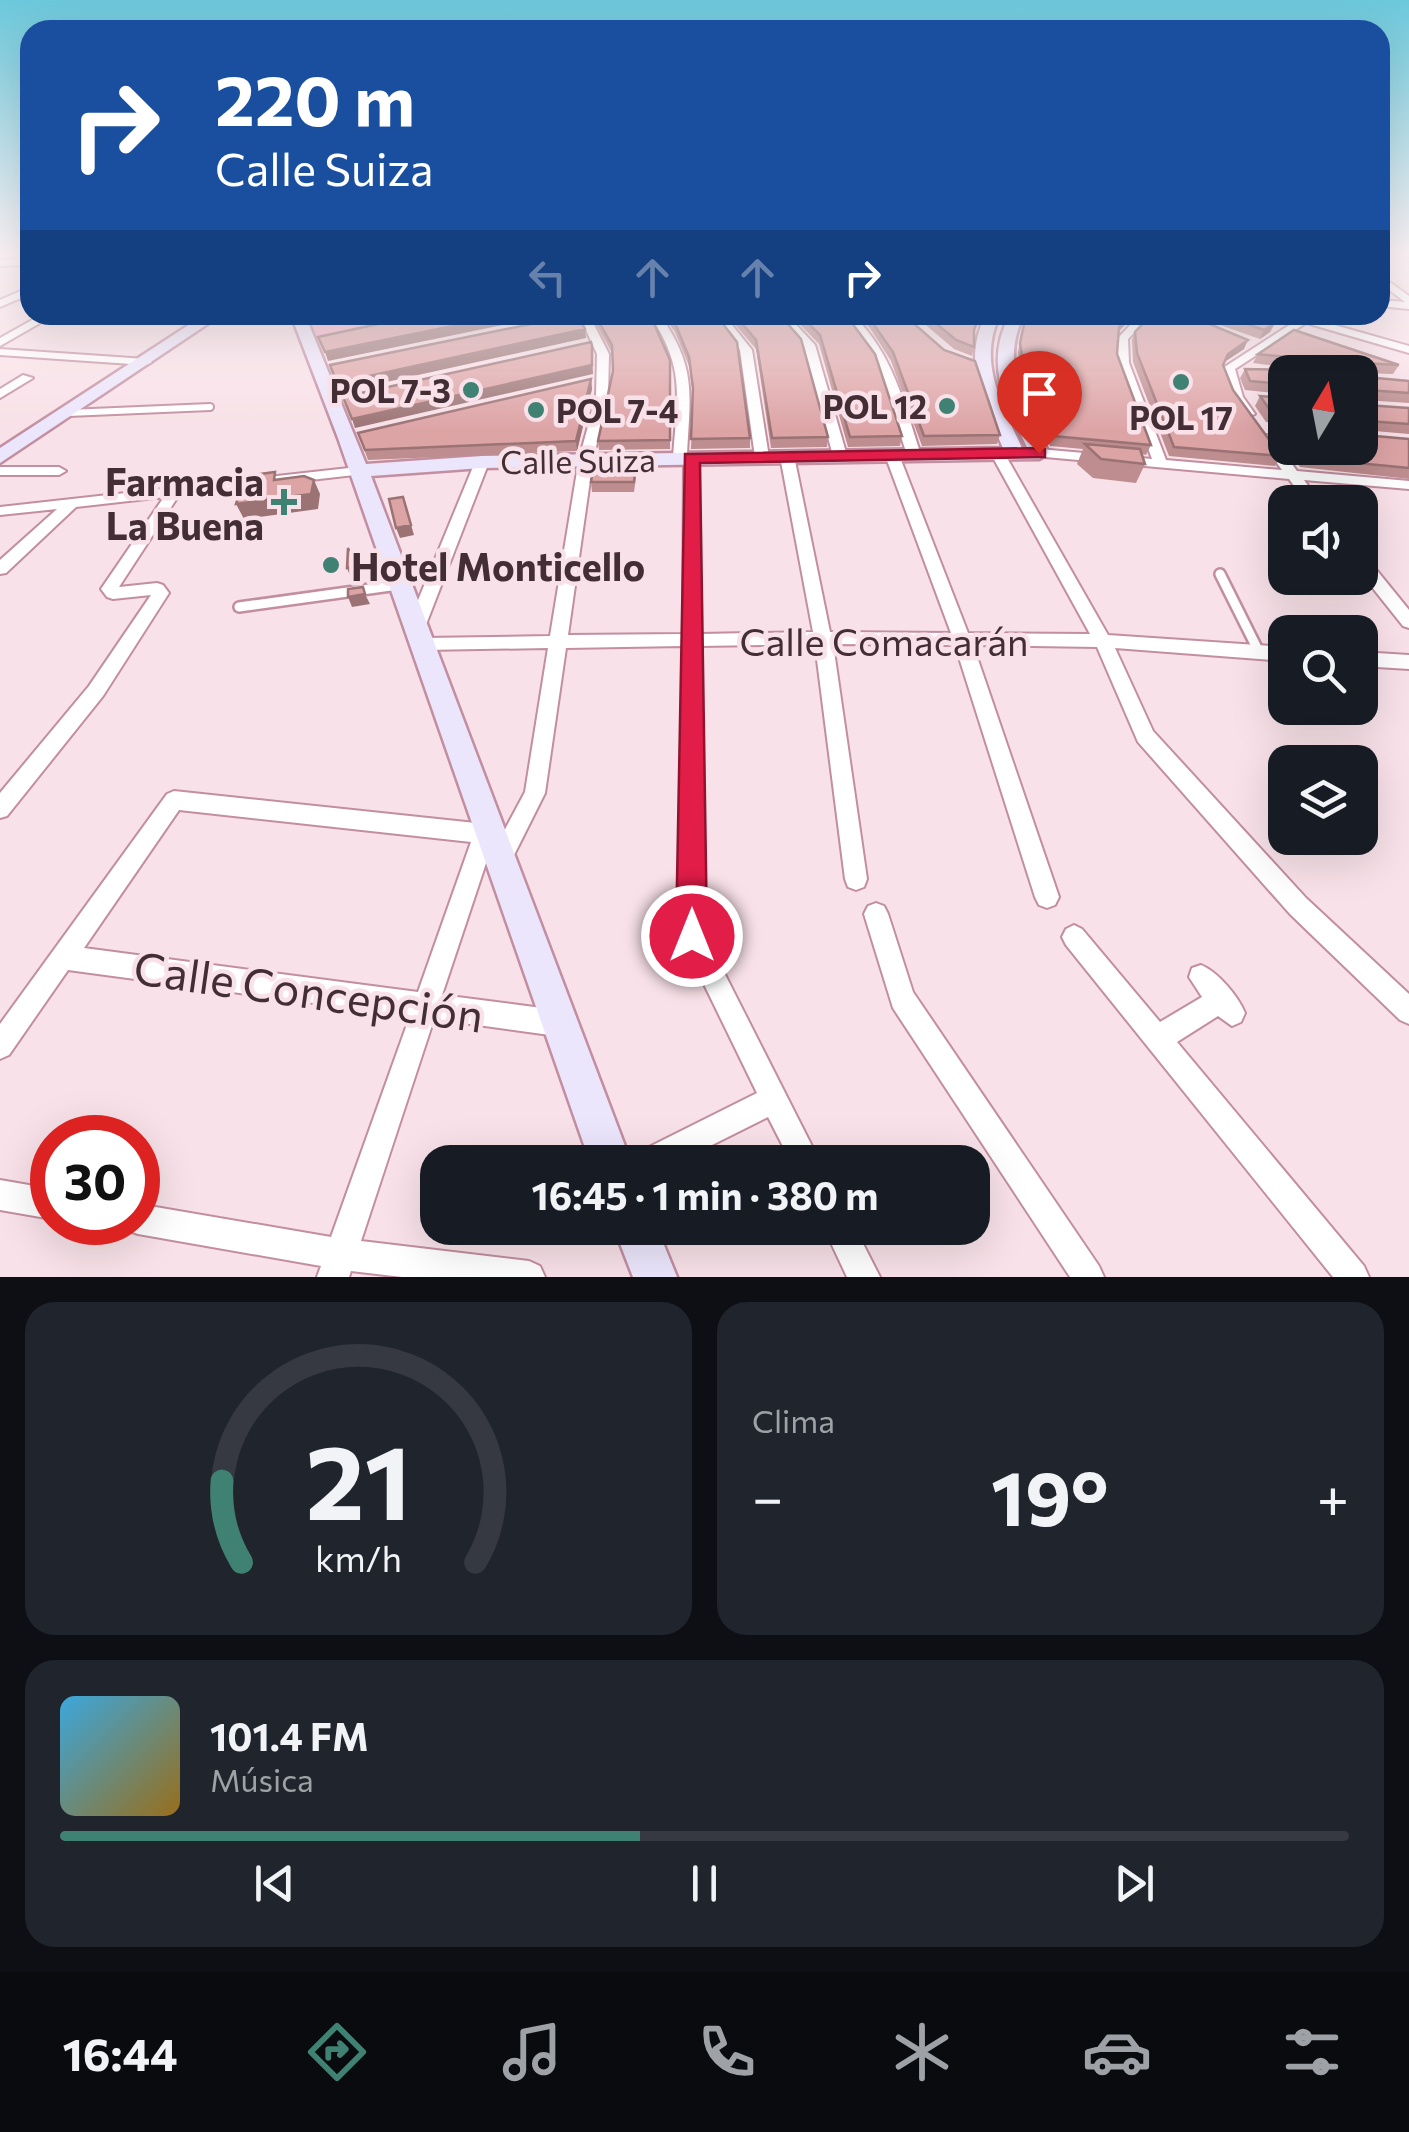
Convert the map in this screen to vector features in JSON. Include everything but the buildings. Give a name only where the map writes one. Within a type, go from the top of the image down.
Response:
[{"type":"street","points":[[0,342],[31,325]]},
{"type":"street","points":[[4,452],[200,325]]},
{"type":"street","points":[[337,1266],[426,1006],[493,842],[534,794],[586,459],[604,379],[602,354],[589,325]]},
{"type":"street","points":[[662,325],[679,349],[684,366],[694,640],[692,936],[797,1145]]},
{"type":"street","points":[[726,325],[746,350],[762,457]]},
{"type":"street","points":[[790,325],[809,346],[840,456]]},
{"type":"street","points":[[857,325],[882,353],[914,455]]},
{"type":"street","points":[[987,325],[981,366],[1006,453],[1102,640],[1145,736],[1298,906],[1409,1011]]},
{"type":"street","points":[[993,325],[1006,337]]},
{"type":"street","points":[[1012,325],[1002,350],[1006,387],[1039,453],[1409,485]]},
{"type":"street","points":[[1136,325],[1122,338],[1122,360],[1161,464]]},
{"type":"street","points":[[1230,368],[1297,325]]},
{"type":"street","points":[[1333,325],[1409,350]]},
{"type":"street","points":[[311,332],[356,436],[358,471],[604,1145]]},
{"type":"street","points":[[1245,342],[1264,348]]},
{"type":"street","points":[[578,347],[597,343]]},
{"type":"street","points":[[0,352],[146,362]]},
{"type":"street","points":[[962,359],[981,366]]},
{"type":"street","points":[[1230,368],[1248,370]]},
{"type":"street","points":[[1230,368],[1237,397],[1300,485]]},
{"type":"street","points":[[0,394],[27,378]]},
{"type":"street","points":[[585,383],[604,379]]},
{"type":"street","points":[[1237,397],[1253,398]]},
{"type":"street","points":[[1259,428],[1268,429]]},
{"type":"street","name":"Calle Suiza","points":[[358,471],[586,459],[1039,453]]},
{"type":"street","points":[[892,455],[962,639],[1046,896]]},
{"type":"street","points":[[787,456],[823,638],[856,879]]},
{"type":"street","points":[[419,636],[482,462]]},
{"type":"street","points":[[0,472],[59,470]]},
{"type":"street","points":[[0,511],[358,471]]},
{"type":"street","points":[[0,809],[96,691],[161,593],[157,589],[110,589],[175,492]]},
{"type":"street","points":[[0,568],[72,503]]},
{"type":"street","points":[[1378,583],[1409,622]]},
{"type":"street","name":"Calle Comacarán","points":[[419,636],[558,642],[823,638],[1102,640],[1268,653]]},
{"type":"street","points":[[1378,660],[1409,662]]},
{"type":"street","points":[[0,1046],[170,803],[177,799],[493,842]]},
{"type":"street","points":[[876,914],[902,999],[1088,1277]]},
{"type":"street","points":[[1074,937],[1354,1277]]},
{"type":"street","name":"Calle Concepción","points":[[62,957],[557,1022]]},
{"type":"street","points":[[1158,1039],[1227,1006],[1201,977]]},
{"type":"street","points":[[682,1145],[774,1099]]},
{"type":"street","points":[[0,1196],[30,1201]]},
{"type":"street","points":[[160,1224],[337,1266],[529,1277]]},
{"type":"street","points":[[643,1245],[655,1277]]},
{"type":"street","points":[[848,1245],[864,1277]]},
{"type":"lane","points":[[68,413],[210,407]]},
{"type":"lane","points":[[1220,574],[1260,652]]},
{"type":"lane","points":[[239,607],[398,585]]},
{"type":"shaded area","points":[[302,325],[394,325],[308,342]]},
{"type":"place","name":"POL 17","points":[[1181,382]]},
{"type":"place","name":"POL 7-3","points":[[471,390]]},
{"type":"place","name":"POL 12","points":[[947,406]]},
{"type":"place","name":"POL 7-4","points":[[536,410]]},
{"type":"place","name":"Farmacia La Buena","points":[[284,502]]},
{"type":"place","name":"Hotel Monticello","points":[[331,565]]},
{"type":"route","points":[[692,936],[691,458],[1039,453]]}]
